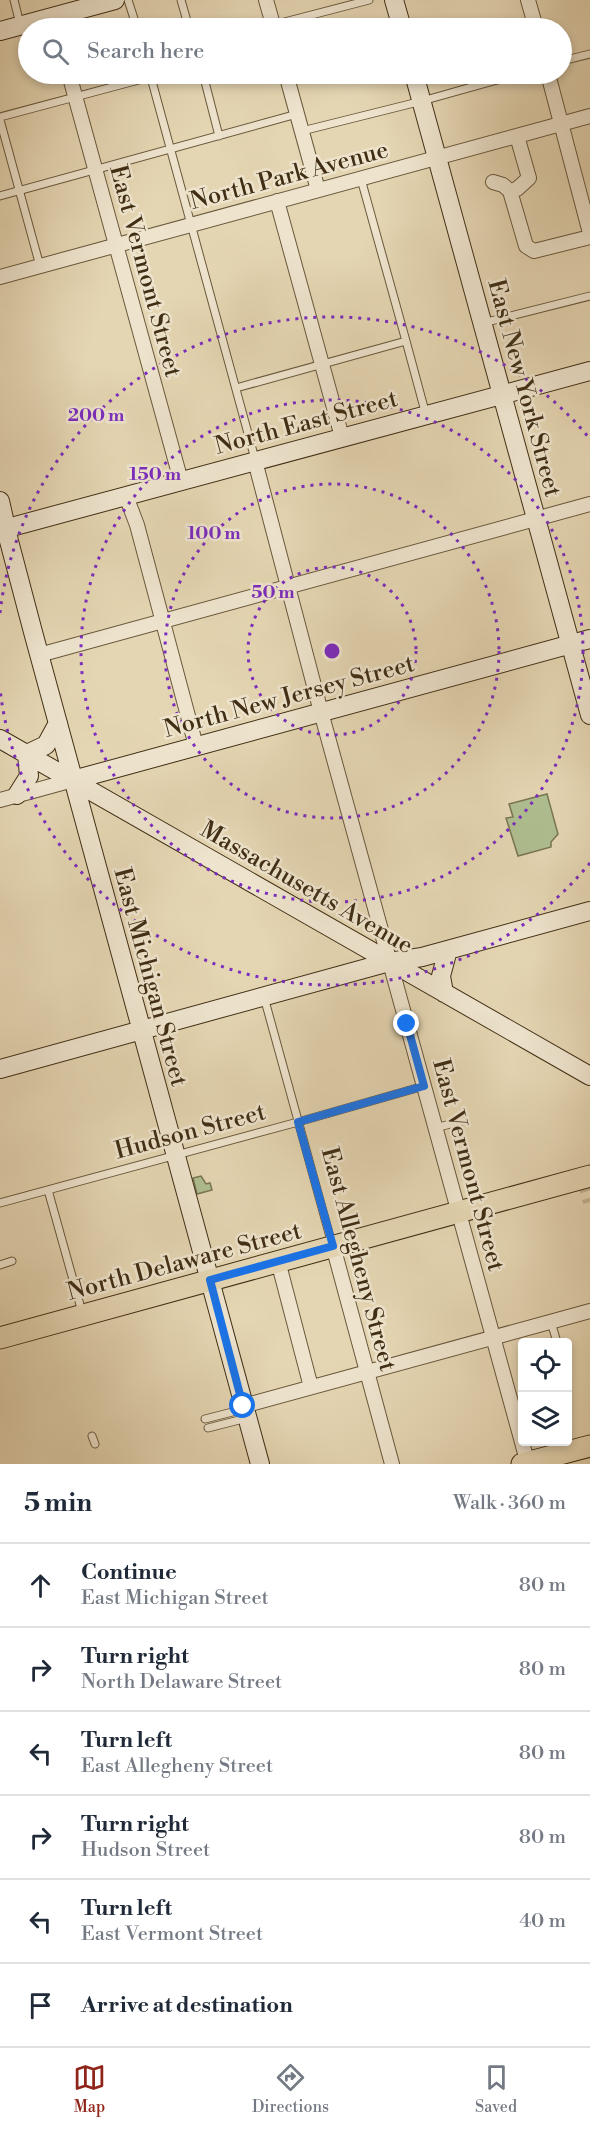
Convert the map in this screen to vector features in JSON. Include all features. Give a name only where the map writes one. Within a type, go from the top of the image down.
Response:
[{"type":"main road","points":[[68,18],[115,0]]},
{"type":"main road","points":[[394,0],[399,18]]},
{"type":"main road","points":[[0,31],[18,26]]},
{"type":"main road","name":"East New York Street","points":[[417,84],[590,715]]},
{"type":"main road","name":"North East Street","points":[[3,530],[590,370]]},
{"type":"main road","name":"East Michigan Street","points":[[0,501],[3,530],[260,1464]]},
{"type":"main road","name":"North New Jersey Street","points":[[73,780],[590,639]]},
{"type":"main road","points":[[8,798],[29,776],[27,754],[46,745],[57,723]]},
{"type":"main road","name":"Massachusetts Avenue","points":[[0,739],[590,1076]]},
{"type":"main road","points":[[0,1069],[390,962],[448,950],[590,911]]},
{"type":"main road","points":[[444,993],[441,976],[448,950]]},
{"type":"main road","name":"North Delaware Street","points":[[0,1338],[590,1176]]},
{"type":"main road","points":[[525,1464],[590,1446]]},
{"type":"street","points":[[266,0],[271,18]]},
{"type":"street","points":[[528,0],[533,18]]},
{"type":"street","name":"East Vermont Street","points":[[72,84],[181,481]]},
{"type":"street","points":[[289,84],[318,190]]},
{"type":"street","points":[[493,182],[510,190],[526,246],[534,252],[590,235],[551,84]]},
{"type":"street","name":"North Park Avenue","points":[[0,277],[590,116]]},
{"type":"street","points":[[510,190],[518,189],[529,178],[517,136]]},
{"type":"street","points":[[277,201],[342,437]]},
{"type":"street","name":"East Vermont Street","points":[[255,461],[287,587],[525,1464]]},
{"type":"street","points":[[126,496],[137,525],[196,746]]},
{"type":"street","points":[[39,655],[590,504]]},
{"type":"street","name":"North New Jersey Street","points":[[8,798],[73,780]]},
{"type":"street","name":"East Allegheny Street","points":[[333,1246],[392,1464]]},
{"type":"street","points":[[278,1262],[311,1387]]},
{"type":"street","points":[[245,1411],[311,1387],[590,1311]]},
{"type":"lane","points":[[14,0],[19,18]]},
{"type":"lane","points":[[128,0],[134,18]]},
{"type":"lane","points":[[181,0],[186,18]]},
{"type":"lane","points":[[306,18],[369,0]]},
{"type":"lane","points":[[572,58],[590,54]]},
{"type":"lane","points":[[40,266],[0,119],[119,84]]},
{"type":"lane","points":[[153,84],[255,461]]},
{"type":"lane","points":[[205,84],[219,136]]},
{"type":"lane","points":[[302,131],[482,84]]},
{"type":"lane","points":[[0,196],[297,114]]},
{"type":"lane","points":[[361,178],[426,415]]},
{"type":"lane","points":[[483,323],[590,296]]},
{"type":"lane","points":[[236,388],[406,341]]},
{"type":"lane","name":"East Allegheny Street","points":[[264,997],[333,1246]]},
{"type":"lane","name":"Hudson Street","points":[[0,1203],[424,1086]]},
{"type":"lane","points":[[435,1128],[462,1121]]},
{"type":"lane","points":[[48,1190],[83,1315]]},
{"type":"lane","points":[[0,1265],[12,1261]]},
{"type":"lane","points":[[551,1322],[556,1338]]},
{"type":"lane","points":[[205,1419],[245,1411]]},
{"type":"lane","points":[[208,1428],[245,1411]]},
{"type":"lane","points":[[92,1436],[94,1444]]},
{"type":"green space","points":[[547,794],[558,834],[551,842],[551,847],[518,856],[506,818],[513,817],[509,804]]},
{"type":"green space","points":[[201,1176],[206,1184],[210,1183],[212,1190],[197,1194],[193,1178]]},
{"type":"tunnel","points":[[583,1178],[590,1202]]},
{"type":"route","points":[[243,1406],[210,1280],[333,1246],[298,1122],[424,1086],[407,1024]]}]
